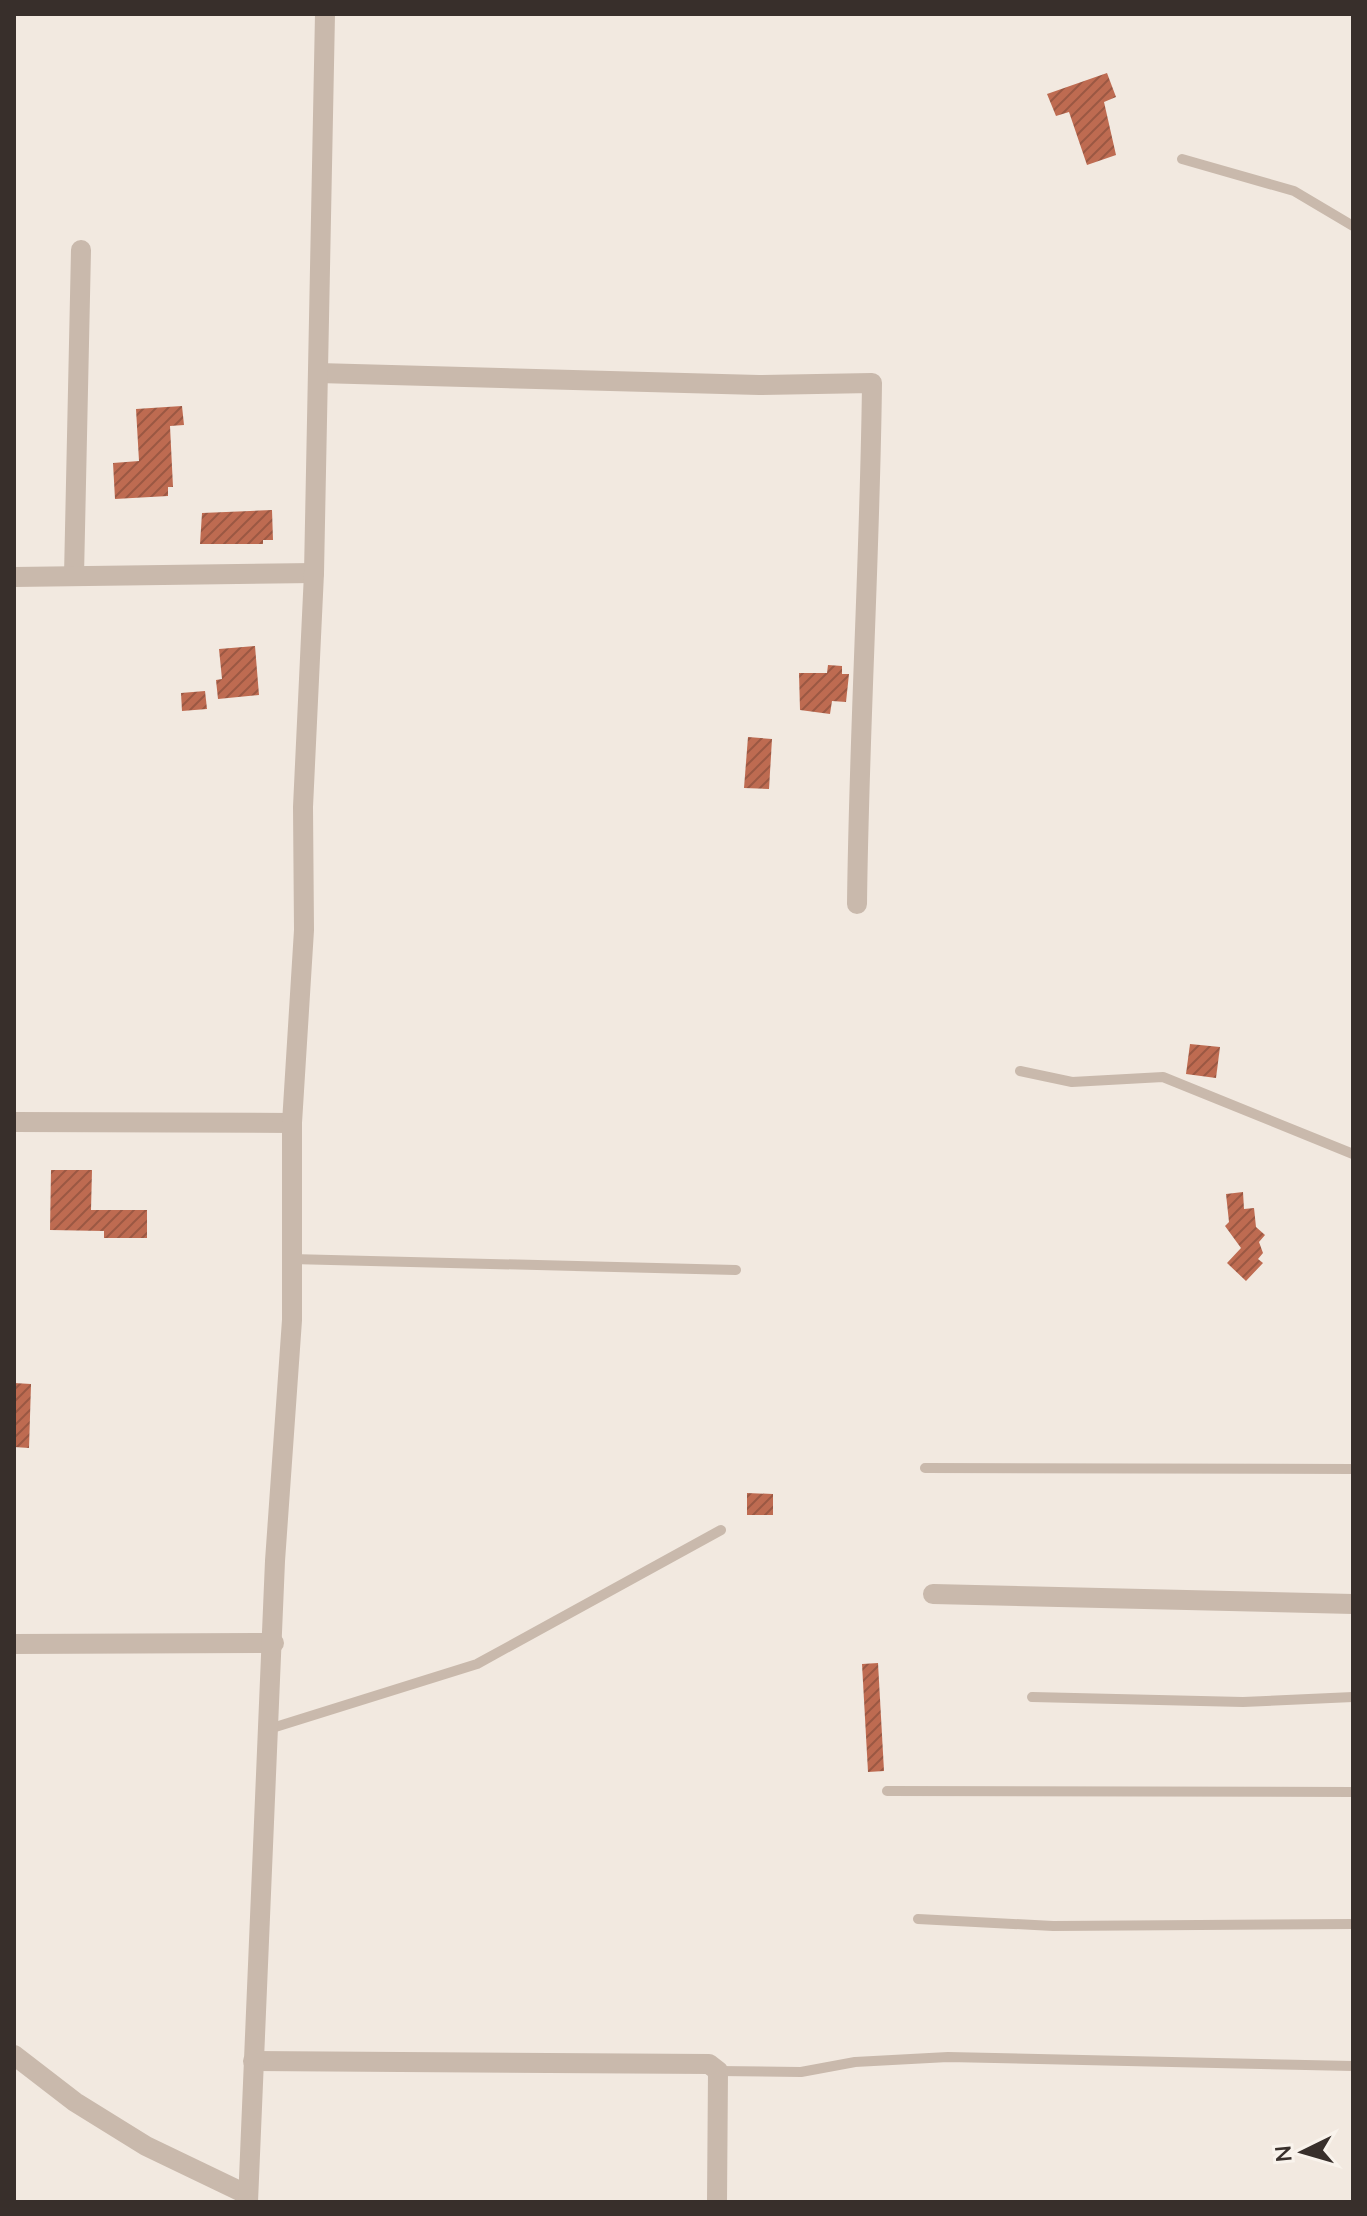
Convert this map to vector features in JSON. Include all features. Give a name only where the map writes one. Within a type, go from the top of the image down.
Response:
[{"type":"street","points":[[14,2055],[75,2102],[146,2146],[248,2199],[274,1643],[275,1561],[288,1407],[292,1123],[304,930],[303,807],[314,573],[325,14]]},
{"type":"street","points":[[74,576],[81,250]]},
{"type":"street","points":[[318,373],[759,385],[872,383],[870,555],[859,753],[857,904]]},
{"type":"street","points":[[14,577],[314,573]]},
{"type":"street","points":[[14,1122],[292,1123]]},
{"type":"street","points":[[933,1594],[1353,1604]]},
{"type":"street","points":[[14,1644],[274,1643]]},
{"type":"street","points":[[253,2061],[709,2064],[718,2071],[717,2202]]},
{"type":"lane","points":[[1182,159],[1294,191],[1353,226]]},
{"type":"lane","points":[[1020,1071],[1072,1082],[1163,1077],[1353,1154]]},
{"type":"lane","points":[[291,1259],[736,1270]]},
{"type":"lane","points":[[925,1468],[1353,1469]]},
{"type":"lane","points":[[269,1729],[477,1664],[721,1530]]},
{"type":"lane","points":[[1032,1697],[1243,1702],[1353,1697]]},
{"type":"lane","points":[[887,1791],[1353,1792]]},
{"type":"lane","points":[[918,1919],[1053,1926],[1353,1924]]},
{"type":"lane","points":[[718,2071],[801,2072],[855,2062],[948,2057],[1353,2066]]},
{"type":"building","points":[[1107,73],[1116,97],[1104,102],[1116,155],[1087,165],[1069,112],[1056,116],[1047,94]]},
{"type":"building","points":[[182,406],[184,425],[170,426],[173,487],[168,487],[168,496],[115,499],[113,463],[139,461],[136,409]]},
{"type":"building","points":[[272,510],[273,540],[263,540],[263,544],[200,544],[202,513]]},
{"type":"building","points":[[255,646],[259,695],[218,699],[216,680],[222,679],[219,649]]},
{"type":"building","points":[[828,665],[842,666],[842,674],[849,674],[846,702],[832,701],[830,714],[800,710],[799,673],[827,673]]},
{"type":"building","points":[[205,691],[207,709],[182,711],[181,693]]},
{"type":"building","points":[[748,737],[772,739],[769,789],[744,788]]},
{"type":"building","points":[[1190,1044],[1220,1047],[1216,1078],[1186,1074]]},
{"type":"building","points":[[51,1170],[92,1170],[91,1210],[147,1210],[147,1238],[104,1238],[104,1231],[50,1230]]},
{"type":"building","points":[[1243,1192],[1244,1209],[1254,1208],[1256,1227],[1265,1235],[1259,1242],[1263,1253],[1258,1259],[1263,1263],[1246,1281],[1227,1263],[1241,1248],[1225,1226],[1229,1222],[1226,1194]]},
{"type":"building","points":[[14,1383],[31,1384],[29,1448],[14,1447]]},
{"type":"building","points":[[747,1493],[773,1494],[773,1515],[747,1515]]},
{"type":"building","points":[[878,1663],[884,1771],[868,1772],[862,1664]]}]
